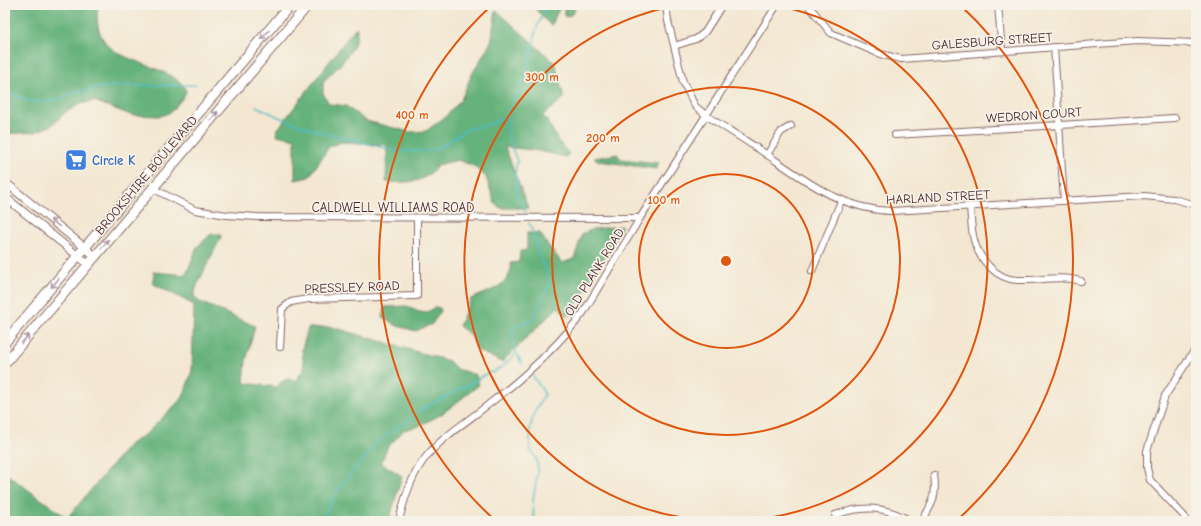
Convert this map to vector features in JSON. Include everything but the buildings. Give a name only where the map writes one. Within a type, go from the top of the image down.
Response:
[{"type":"highway","name":"BROOKSHIRE BOULEVARD","points":[[5,342],[290,5]]},
{"type":"highway","name":"BROOKSHIRE BOULEVARD","points":[[5,363],[308,5]]},
{"type":"highway","points":[[152,188],[153,180],[175,154],[204,107]]},
{"type":"highway","points":[[114,233],[120,218],[141,193],[138,185]]},
{"type":"highway","points":[[5,350],[24,320]]},
{"type":"main road","points":[[5,182],[95,256]]},
{"type":"main road","points":[[5,196],[88,264]]},
{"type":"street","name":"HARLAND STREET","points":[[666,5],[668,21],[683,82],[689,97],[695,106],[707,116],[822,191],[841,201],[866,209],[882,211],[1144,196],[1174,199],[1196,205]]},
{"type":"street","points":[[674,46],[696,40],[705,32],[722,5]]},
{"type":"street","name":"OLD PLANK ROAD","points":[[399,521],[412,481],[426,457],[446,438],[512,385],[573,327],[589,304],[640,218],[777,5]]},
{"type":"street","name":"GALESBURG STREET","points":[[808,5],[831,33],[891,58],[917,58],[1137,41],[1196,43]]},
{"type":"street","points":[[998,5],[1002,51]]},
{"type":"street","points":[[1054,47],[1064,201]]},
{"type":"street","name":"WEDRON COURT","points":[[895,135],[1175,118]]},
{"type":"street","points":[[767,155],[781,132],[791,126]]},
{"type":"street","name":"CALDWELL WILLIAMS ROAD","points":[[152,188],[190,208],[227,215],[330,218],[640,218]]},
{"type":"street","points":[[812,271],[841,201]]},
{"type":"street","points":[[970,206],[972,233],[976,247],[989,267],[998,274],[1017,280],[1069,278],[1081,281]]},
{"type":"street","name":"PRESSLEY ROAD","points":[[280,347],[282,309],[291,302],[308,299],[416,296],[417,218]]},
{"type":"street","points":[[1186,521],[1184,516],[1150,480],[1147,468],[1147,451],[1165,396],[1196,348]]},
{"type":"street","points":[[922,521],[934,502],[936,488],[934,475]]},
{"type":"street","points":[[835,515],[847,511],[873,508],[895,512],[911,521]]},
{"type":"green space","points":[[25,5],[98,5],[98,23],[102,37],[110,47],[121,54],[177,80],[186,90],[185,95],[171,112],[161,116],[131,115],[94,101],[80,104],[66,112],[51,126],[34,132],[5,134],[5,9]]},
{"type":"green space","points":[[532,5],[578,5],[571,15],[565,17],[564,8],[560,7],[551,26]]},
{"type":"green space","points":[[496,10],[555,63],[564,98],[542,116],[547,119],[558,141],[569,154],[566,157],[533,150],[505,147],[528,208],[501,208],[495,204],[486,177],[474,166],[458,160],[437,165],[432,171],[421,179],[408,182],[386,182],[387,145],[342,142],[329,147],[309,177],[295,180],[295,139],[277,135],[277,130],[355,28],[357,28],[354,44],[346,58],[323,82],[323,93],[329,104],[346,106],[366,121],[410,132],[426,131],[445,117],[461,100],[471,76],[491,42]]},
{"type":"green space","points":[[617,154],[621,159],[659,163],[656,169],[599,161],[594,158]]},
{"type":"green space","points":[[622,226],[578,302],[567,317],[558,307],[502,362],[477,350],[471,335],[459,326],[471,299],[498,287],[508,277],[511,271],[511,263],[519,262],[520,251],[527,250],[527,233],[540,233],[562,263],[574,259],[582,234],[593,229]]},
{"type":"green space","points":[[211,234],[220,234],[221,237],[197,285],[194,296],[198,301],[255,326],[246,361],[244,383],[278,387],[280,383],[287,379],[295,381],[304,369],[302,349],[308,328],[332,327],[449,361],[457,369],[476,375],[479,385],[442,414],[419,426],[404,430],[387,448],[381,463],[402,476],[389,521],[5,521],[5,473],[67,518],[130,444],[146,434],[183,397],[192,371],[194,305],[152,283],[153,272],[186,275],[197,247]]},
{"type":"green space","points":[[407,306],[421,312],[431,310],[435,307],[440,308],[441,311],[432,324],[416,331],[397,326],[383,317],[385,307]]},
{"type":"waterway","points":[[526,213],[516,193],[517,183],[515,176],[517,161],[509,141],[507,115],[528,69],[537,26],[548,5]]},
{"type":"waterway","points":[[5,91],[29,101],[46,102],[61,99],[67,95],[81,91],[111,86],[196,85]]},
{"type":"waterway","points":[[256,106],[283,119],[317,131],[397,151],[428,151],[439,148],[468,129],[491,124],[507,115]]},
{"type":"waterway","points":[[522,364],[513,340],[512,335],[514,326],[532,320],[549,285],[548,273],[537,252],[533,232],[529,223]]},
{"type":"waterway","points":[[321,521],[338,489],[380,440],[420,410],[470,384],[489,372],[492,373],[503,366],[516,354]]},
{"type":"waterway","points":[[533,376],[545,394],[535,411],[530,428],[530,449],[537,461],[538,470],[533,500],[534,521]]},
{"type":"place","name":"Circle K","points":[[76,160]]}]
